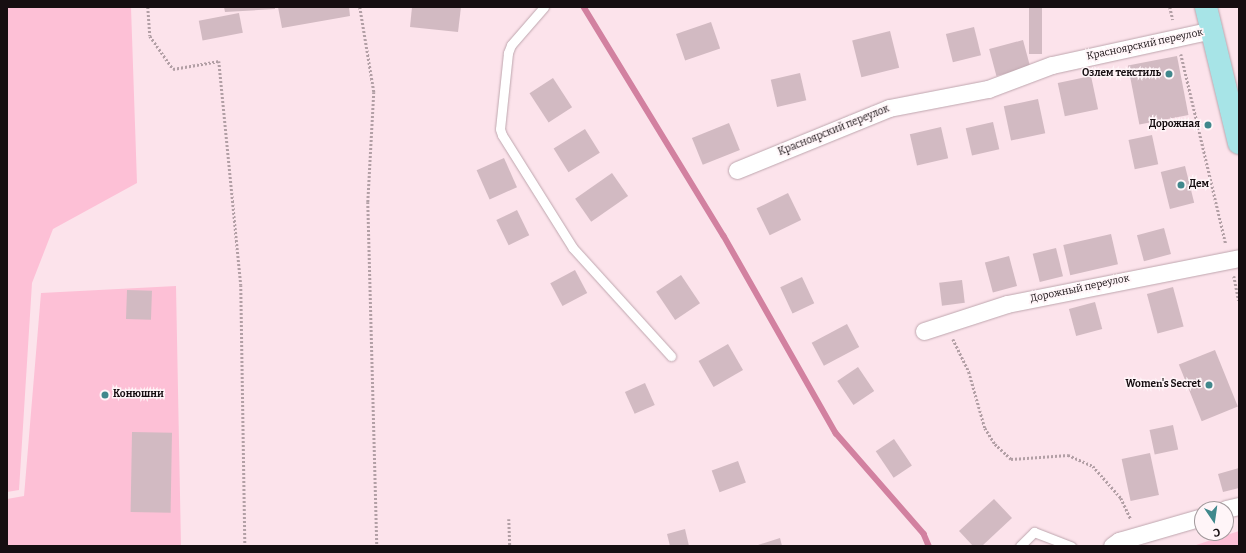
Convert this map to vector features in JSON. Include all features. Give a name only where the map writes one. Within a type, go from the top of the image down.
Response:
[{"type":"main road","points":[[1206,7],[1239,143]]},
{"type":"street","name":"Красноярский переулок","points":[[736,170],[889,108],[988,89],[1052,65],[1212,30]]},
{"type":"street","name":"Дорожный переулок","points":[[924,331],[1007,304],[1234,259]]},
{"type":"street","points":[[1112,546],[1118,541],[1194,519]]},
{"type":"lane","points":[[544,7],[511,45],[508,53],[500,129],[502,135],[573,248],[672,356]]},
{"type":"lane","points":[[1020,546],[1034,532],[1071,546]]},
{"type":"path","points":[[148,7],[150,36],[173,69],[219,61],[241,285],[245,546]]},
{"type":"path","points":[[360,7],[374,92],[368,202],[377,546]]},
{"type":"path","points":[[1170,7],[1234,259],[1239,300]]},
{"type":"path","points":[[945,324],[969,372],[985,428],[994,444],[1011,458],[1068,455],[1093,466],[1120,498],[1140,535]]},
{"type":"path","points":[[509,519],[510,546]]},
{"type":"shaded area","points":[[7,7],[131,7],[137,183],[53,229],[32,283],[19,490],[7,492]]},
{"type":"shaded area","name":"Конюшни","points":[[176,286],[181,546],[7,546],[7,499],[24,496],[41,293]]},
{"type":"shaded area","points":[[1239,531],[1239,546],[1193,546],[1208,541],[1234,541],[1234,533]]},
{"type":"building","points":[[224,7],[275,7],[275,9],[225,12]]},
{"type":"building","points":[[278,7],[349,7],[350,16],[282,28]]},
{"type":"building","points":[[412,7],[461,7],[458,32],[410,27]]},
{"type":"building","points":[[1029,7],[1042,7],[1042,54],[1029,54]]},
{"type":"building","points":[[239,13],[243,33],[203,40],[199,21]]},
{"type":"building","points":[[711,22],[720,48],[685,61],[676,34]]},
{"type":"building","points":[[974,27],[981,55],[953,62],[946,34]]},
{"type":"building","points":[[890,31],[899,68],[861,77],[852,40]]},
{"type":"building","points":[[1023,40],[1030,67],[996,76],[989,49]]},
{"type":"building","points":[[1177,56],[1188,115],[1139,124],[1128,66]]},
{"type":"building","points":[[800,73],[806,100],[777,107],[771,80]]},
{"type":"building","points":[[1091,76],[1098,109],[1065,116],[1058,83]]},
{"type":"building","points":[[553,78],[572,107],[549,123],[530,93]]},
{"type":"building","points":[[1038,99],[1045,133],[1011,141],[1004,106]]},
{"type":"building","points":[[993,122],[999,149],[972,156],[966,128]]},
{"type":"building","points":[[729,123],[740,150],[703,165],[692,138]]},
{"type":"building","points":[[941,127],[948,158],[917,165],[910,134]]},
{"type":"building","points":[[585,129],[600,153],[568,172],[554,149]]},
{"type":"building","points":[[1152,135],[1158,164],[1135,169],[1129,140]]},
{"type":"building","points":[[504,158],[517,187],[490,199],[477,170]]},
{"type":"building","points":[[1185,166],[1194,203],[1170,209],[1161,172]]},
{"type":"building","points":[[612,173],[628,196],[591,222],[575,199]]},
{"type":"building","points":[[788,193],[801,220],[770,235],[757,208]]},
{"type":"building","points":[[517,210],[529,235],[509,245],[496,220]]},
{"type":"building","points":[[1164,228],[1171,254],[1144,261],[1137,235]]},
{"type":"building","points":[[1111,234],[1118,264],[1070,275],[1063,245]]},
{"type":"building","points":[[1056,248],[1063,276],[1040,282],[1033,254]]},
{"type":"building","points":[[1009,256],[1017,286],[993,292],[985,262]]},
{"type":"building","points":[[575,270],[587,293],[562,306],[550,283]]},
{"type":"building","points":[[681,275],[700,303],[675,320],[656,292]]},
{"type":"building","points":[[802,277],[814,303],[793,313],[780,287]]},
{"type":"building","points":[[962,280],[965,303],[942,306],[939,283]]},
{"type":"building","points":[[1173,287],[1184,327],[1158,334],[1147,294]]},
{"type":"building","points":[[127,290],[152,291],[151,320],[126,319]]},
{"type":"building","points":[[1095,302],[1102,329],[1076,336],[1069,309]]},
{"type":"building","points":[[847,324],[859,347],[824,366],[812,343]]},
{"type":"building","points":[[728,344],[743,370],[714,387],[699,361]]},
{"type":"building","points":[[1215,350],[1238,407],[1202,421],[1179,365]]},
{"type":"building","points":[[858,367],[874,391],[853,405],[837,381]]},
{"type":"building","points":[[645,383],[655,405],[635,414],[625,392]]},
{"type":"building","points":[[1173,425],[1178,449],[1155,454],[1150,430]]},
{"type":"building","points":[[132,432],[172,433],[171,513],[131,512]]},
{"type":"building","points":[[894,439],[912,466],[894,478],[876,451]]},
{"type":"building","points":[[1150,453],[1159,495],[1131,501],[1122,459]]},
{"type":"building","points":[[738,461],[746,483],[720,492],[712,471]]},
{"type":"building","points":[[1239,468],[1239,488],[1223,492],[1218,474]]},
{"type":"building","points":[[994,499],[1012,518],[982,546],[973,546],[959,531]]},
{"type":"building","points":[[685,529],[689,546],[670,546],[667,534]]},
{"type":"building","points":[[780,538],[782,546],[755,546]]},
{"type":"waterway","points":[[584,7],[724,236],[836,433],[924,534],[929,546]]},
{"type":"place","name":"Озлем текстиль","points":[[1169,74]]},
{"type":"place","name":"Дорожная","points":[[1208,125]]},
{"type":"place","name":"Дем","points":[[1181,185]]},
{"type":"place","name":"Women's Secret","points":[[1209,385]]},
{"type":"place","name":"Конюшни","points":[[105,395]]}]
